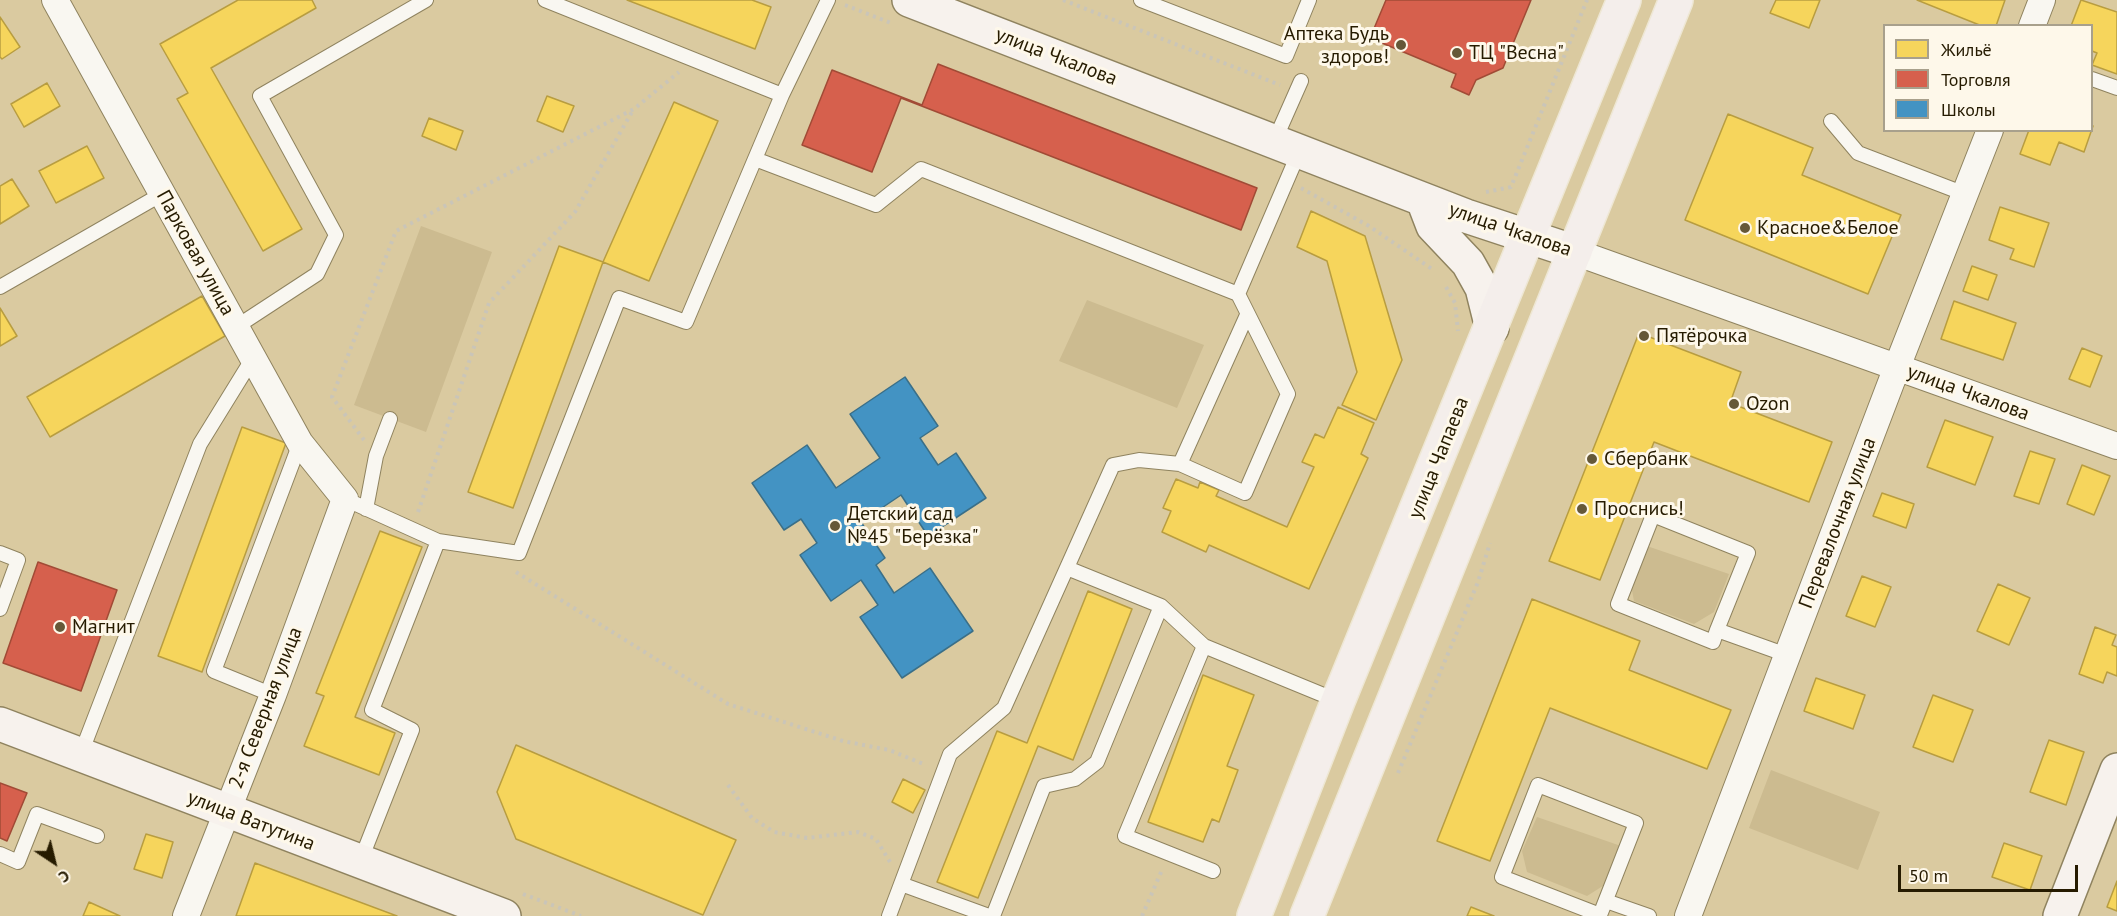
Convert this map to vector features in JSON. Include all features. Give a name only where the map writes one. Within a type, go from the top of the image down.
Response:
[{"type":"main road","name":"улица Чапаева","points":[[1254,916],[1338,701],[1624,0]]},
{"type":"main road","points":[[1307,916],[1676,0]]},
{"type":"main road","name":"улица Чкалова","points":[[904,13],[1287,158],[1423,200],[1575,252]]},
{"type":"main road","points":[[1423,200],[1433,226],[1468,263],[1482,288],[1492,328]]},
{"type":"main road","name":"улица Ватутина","points":[[0,724],[225,812],[504,916]]},
{"type":"main road","points":[[2060,916],[2117,770]]},
{"type":"street","name":"Парковая улица","points":[[56,0],[300,443],[356,504]]},
{"type":"street","points":[[2033,24],[2042,0]]},
{"type":"street","name":"Перевалочная улица","points":[[1688,916],[1897,367],[1989,132]]},
{"type":"street","name":"улица Чкалова","points":[[1575,252],[2117,446]]},
{"type":"street","name":"2-я Северная улица","points":[[186,916],[273,694],[356,504]]},
{"type":"lane","points":[[236,327],[317,274],[336,235],[260,96],[426,0]]},
{"type":"lane","points":[[544,0],[782,95]]},
{"type":"lane","points":[[390,418],[356,504],[438,541],[519,553],[619,298],[686,322],[782,95],[828,0]]},
{"type":"lane","points":[[1141,0],[1286,56],[1309,0]]},
{"type":"lane","points":[[2093,80],[2117,88]]},
{"type":"lane","points":[[889,916],[950,754],[1004,708],[1113,465],[1139,460],[1180,464],[1245,493],[1288,394],[1238,294],[1287,158],[1299,86]]},
{"type":"lane","points":[[1831,122],[1858,153],[1965,194]]},
{"type":"lane","points":[[755,159],[876,205],[921,169],[1238,294]]},
{"type":"lane","points":[[0,287],[162,194]]},
{"type":"lane","points":[[1180,464],[1247,315]]},
{"type":"lane","points":[[80,756],[200,444],[253,358]]},
{"type":"lane","points":[[273,694],[214,671],[300,443]]},
{"type":"lane","points":[[1653,515],[1748,553],[1717,630],[1713,642],[1618,604],[1653,515]]},
{"type":"lane","points":[[360,862],[412,730],[372,710],[438,541]]},
{"type":"lane","points":[[0,553],[18,560],[0,609]]},
{"type":"lane","points":[[1067,568],[1161,606],[1204,646],[1338,701]]},
{"type":"lane","points":[[993,916],[1044,786],[1075,780],[1097,762],[1161,606]]},
{"type":"lane","points":[[1717,630],[1787,655]]},
{"type":"lane","points":[[1204,646],[1125,836],[1214,871]]},
{"type":"lane","points":[[1538,785],[1636,823],[1606,901],[1600,915],[1502,878],[1538,785]]},
{"type":"lane","points":[[0,854],[18,861],[37,814],[96,836]]},
{"type":"lane","points":[[901,884],[989,916]]},
{"type":"lane","points":[[1606,901],[1649,916]]},
{"type":"path","points":[[1063,0],[1299,86]]},
{"type":"path","points":[[1475,195],[1511,187],[1587,0]]},
{"type":"path","points":[[844,4],[904,13]]},
{"type":"path","points":[[376,456],[332,397],[396,231],[634,109],[696,59]]},
{"type":"path","points":[[412,528],[489,303],[575,212],[634,109]]},
{"type":"path","points":[[1287,158],[1369,226],[1439,274]]},
{"type":"path","points":[[478,547],[728,704],[843,741],[889,750],[943,772]]},
{"type":"path","points":[[728,785],[752,819],[774,832],[807,838],[858,832],[876,839],[901,884]]},
{"type":"path","points":[[1142,916],[1169,853]]},
{"type":"shaded area","points":[[421,226],[492,252],[426,432],[354,405]]},
{"type":"shaded area","points":[[1087,300],[1204,345],[1177,408],[1059,361]]},
{"type":"shaded area","points":[[1644,545],[1729,574],[1714,612],[1694,624],[1634,601],[1630,580]]},
{"type":"shaded area","points":[[1771,770],[1880,812],[1858,870],[1749,828]]},
{"type":"shaded area","points":[[1537,817],[1621,846],[1606,884],[1587,896],[1527,872],[1522,851]]},
{"type":"building: Жильё","points":[[238,0],[312,0],[316,8],[211,68],[302,229],[263,251],[177,99],[188,93],[160,44]]},
{"type":"building: Жильё","points":[[627,0],[752,0],[771,7],[755,49]]},
{"type":"building: Жильё","points":[[1776,0],[1820,0],[1809,28],[1770,13]]},
{"type":"building: Жильё","points":[[1917,0],[2005,0],[1997,24],[1977,24]]},
{"type":"building: Жильё","points":[[2081,0],[2117,12],[2117,74],[2093,65],[2097,53],[2093,51],[2093,24],[2072,24]]},
{"type":"building: Жильё","points":[[0,17],[20,47],[2,59],[0,57]]},
{"type":"building: Жильё","points":[[47,83],[60,106],[24,127],[11,104]]},
{"type":"building: Жильё","points":[[547,96],[574,106],[563,132],[537,121]]},
{"type":"building: Жильё","points":[[674,102],[718,121],[649,281],[603,262]]},
{"type":"building: Жильё","points":[[1728,114],[1813,148],[1802,175],[1901,215],[1868,294],[1685,220]]},
{"type":"building: Жильё","points":[[429,118],[463,131],[456,150],[422,136]]},
{"type":"building: Жильё","points":[[2028,132],[2091,132],[2084,152],[2059,142],[2050,165],[2020,154]]},
{"type":"building: Жильё","points":[[87,146],[104,178],[56,203],[39,171]]},
{"type":"building: Жильё","points":[[12,179],[29,206],[0,224],[0,186]]},
{"type":"building: Жильё","points":[[2000,207],[2049,223],[2034,267],[2010,259],[2014,249],[1989,240]]},
{"type":"building: Жильё","points":[[1311,211],[1365,236],[1402,360],[1376,420],[1342,405],[1357,372],[1327,261],[1297,247]]},
{"type":"building: Жильё","points":[[559,246],[603,262],[513,508],[468,492]]},
{"type":"building: Жильё","points":[[1972,266],[1997,275],[1988,300],[1963,291]]},
{"type":"building: Жильё","points":[[202,296],[225,336],[50,437],[27,397]]},
{"type":"building: Жильё","points":[[1954,301],[2016,323],[2003,360],[1941,339]]},
{"type":"building: Жильё","points":[[0,308],[17,336],[0,346]]},
{"type":"building: Жильё","points":[[1639,333],[1741,372],[1730,403],[1832,442],[1809,502],[1654,442],[1600,580],[1549,561]]},
{"type":"building: Жильё","points":[[2082,348],[2102,356],[2090,387],[2069,379]]},
{"type":"building: Жильё","points":[[1338,407],[1374,423],[1361,454],[1368,458],[1309,589],[1209,545],[1206,552],[1162,532],[1171,511],[1163,508],[1176,479],[1198,488],[1200,482],[1219,490],[1216,496],[1287,527],[1314,467],[1302,462],[1315,434],[1324,438]]},
{"type":"building: Жильё","points":[[1945,420],[1993,437],[1975,485],[1927,467]]},
{"type":"building: Жильё","points":[[242,427],[286,443],[202,672],[158,656]]},
{"type":"building: Жильё","points":[[2030,451],[2055,459],[2039,504],[2014,496]]},
{"type":"building: Жильё","points":[[2082,465],[2110,476],[2094,515],[2067,504]]},
{"type":"building: Жильё","points":[[1882,493],[1914,504],[1906,528],[1873,516]]},
{"type":"building: Жильё","points":[[380,531],[422,547],[355,717],[395,733],[379,775],[304,746],[324,696],[316,693]]},
{"type":"building: Жильё","points":[[1862,576],[1891,587],[1875,627],[1846,616]]},
{"type":"building: Жильё","points":[[1998,584],[2030,598],[2009,645],[1977,631]]},
{"type":"building: Жильё","points":[[1088,591],[1132,609],[1073,760],[1038,746],[978,898],[937,882],[997,731],[1027,743]]},
{"type":"building: Жильё","points":[[1532,599],[1640,641],[1629,670],[1731,710],[1707,769],[1550,708],[1490,861],[1437,841]]},
{"type":"building: Жильё","points":[[2095,627],[2116,635],[2112,645],[2117,647],[2117,676],[2107,672],[2103,683],[2079,674]]},
{"type":"building: Жильё","points":[[1203,675],[1254,695],[1227,766],[1238,770],[1219,822],[1212,819],[1203,842],[1148,822]]},
{"type":"building: Жильё","points":[[1816,678],[1865,695],[1853,729],[1804,711]]},
{"type":"building: Жильё","points":[[1933,695],[1973,710],[1953,762],[1913,747]]},
{"type":"building: Жильё","points":[[2049,740],[2084,752],[2066,805],[2030,792]]},
{"type":"building: Жильё","points":[[516,745],[736,840],[703,915],[516,839],[497,792]]},
{"type":"building: Жильё","points":[[903,779],[925,790],[913,813],[892,802]]},
{"type":"building: Жильё","points":[[146,834],[173,842],[162,878],[134,869]]},
{"type":"building: Жильё","points":[[2004,843],[2042,856],[2030,890],[1992,877]]},
{"type":"building: Жильё","points":[[255,863],[397,916],[236,916]]},
{"type":"building: Жильё","points":[[2117,881],[2117,911],[2107,907]]},
{"type":"building: Жильё","points":[[89,902],[120,916],[83,916]]},
{"type":"building: Жильё","points":[[1471,907],[1494,916],[1467,916]]},
{"type":"building: Торговля","name":"ТЦ \"Весна\"","points":[[1386,0],[1531,0],[1503,68],[1476,80],[1469,95],[1451,87],[1456,74],[1370,38]]},
{"type":"building: Торговля","points":[[938,64],[1257,188],[1241,230],[901,98],[872,172],[802,145],[832,70],[922,105]]},
{"type":"building: Торговля","name":"Магнит","points":[[38,562],[117,590],[81,691],[3,663]]},
{"type":"building: Торговля","points":[[0,783],[27,793],[7,841],[0,838]]},
{"type":"building: Школы","name":"Детский сад №45 \"Берёзка\"","points":[[905,377],[938,426],[920,438],[938,465],[956,453],[986,498],[928,536],[901,495],[861,522],[885,558],[876,565],[894,593],[930,568],[973,631],[902,678],[860,617],[878,605],[861,580],[831,601],[800,555],[817,543],[801,519],[784,530],[752,483],[807,445],[836,488],[880,458],[850,414]]},
{"type":"place","name":"Аптека Будь здоров!","points":[[1401,45]]},
{"type":"place","name":"ТЦ \"Весна\"","points":[[1457,53]]},
{"type":"place","name":"Красное&Белое","points":[[1745,228]]},
{"type":"place","name":"Пятёрочка","points":[[1644,336]]},
{"type":"place","name":"Ozon","points":[[1734,404]]},
{"type":"place","name":"Сбербанк","points":[[1592,459]]},
{"type":"place","name":"Проснись!","points":[[1582,509]]},
{"type":"place","name":"Детский сад №45 \"Берёзка\"","points":[[835,526]]},
{"type":"place","name":"Магнит","points":[[60,627]]}]
